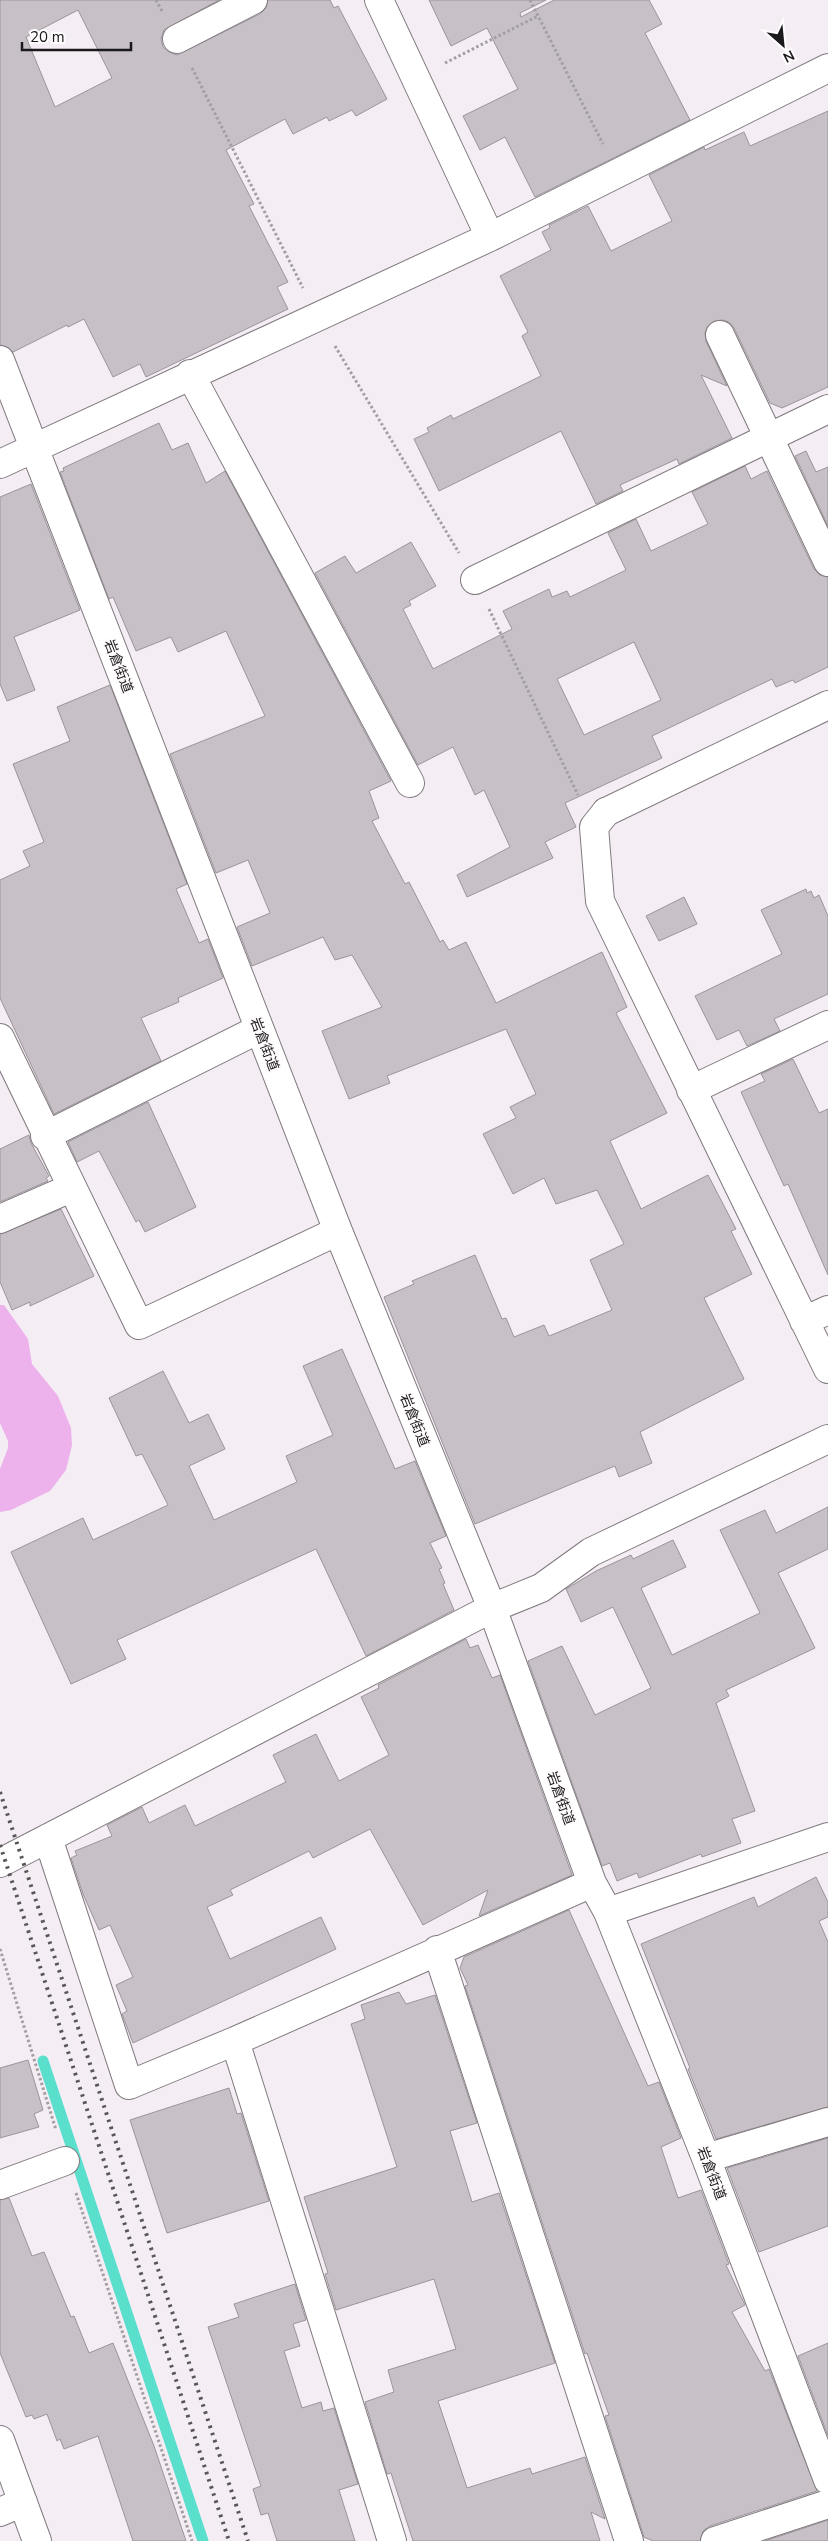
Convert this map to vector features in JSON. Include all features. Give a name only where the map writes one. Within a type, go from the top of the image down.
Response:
[{"type":"street","points":[[177,39],[253,0]]},
{"type":"street","points":[[379,0],[490,237]]},
{"type":"street","points":[[0,464],[34,446],[490,237],[828,68]]},
{"type":"street","points":[[720,335],[828,562]]},
{"type":"street","name":"岩倉街道","points":[[0,360],[338,1231],[492,1608],[592,1883],[608,1912],[706,2158],[828,2480]]},
{"type":"street","points":[[190,374],[410,782]]},
{"type":"street","points":[[475,580],[828,409]]},
{"type":"street","points":[[828,705],[606,812],[594,827],[600,902],[691,1090],[816,1316],[828,1369]]},
{"type":"street","points":[[691,1090],[828,1025]]},
{"type":"street","points":[[46,1136],[259,1029]]},
{"type":"street","points":[[0,1038],[139,1325],[338,1231]]},
{"type":"street","points":[[0,1219],[71,1188]]},
{"type":"street","points":[[0,1863],[492,1608],[541,1588],[591,1552],[828,1438]]},
{"type":"street","points":[[48,1838],[128,2085],[235,2041],[592,1883]]},
{"type":"street","points":[[608,1912],[826,1842]]},
{"type":"street","points":[[438,1950],[628,2541]]},
{"type":"street","points":[[235,2041],[392,2541]]},
{"type":"street","points":[[706,2158],[828,2122]]},
{"type":"street","points":[[0,2185],[65,2161]]},
{"type":"street","points":[[0,2440],[12,2507],[37,2541]]},
{"type":"street","points":[[715,2541],[828,2504]]},
{"type":"path","points":[[156,0],[317,316]]},
{"type":"path","points":[[530,0],[618,173]]},
{"type":"path","points":[[415,78],[538,16]]},
{"type":"path","points":[[0,1949],[65,2161],[192,2541]]},
{"type":"shaded area","points":[[0,1305],[4,1305],[28,1339],[32,1364],[58,1396],[71,1428],[72,1445],[66,1470],[50,1491],[11,1510],[0,1512],[0,1469],[8,1448],[8,1441],[0,1423]]},
{"type":"building","points":[[0,0],[219,0],[164,30],[161,39],[163,47],[177,55],[260,14],[266,8],[268,0],[330,0],[334,8],[338,6],[387,99],[356,116],[352,110],[329,121],[327,117],[293,134],[285,119],[226,150],[254,204],[249,206],[288,282],[277,287],[288,309],[146,377],[140,364],[113,377],[84,319],[68,327],[67,325],[13,352],[9,348],[0,345]],"holes":[[[78,10],[112,78],[55,107],[26,37]]]},
{"type":"building","points":[[429,0],[546,0],[520,13],[521,17],[554,0],[649,0],[662,24],[645,33],[690,120],[535,197],[505,137],[480,150],[463,116],[518,89],[487,28],[451,46]]},
{"type":"building","points":[[828,111],[828,387],[782,408],[770,403],[734,328],[729,322],[722,320],[714,321],[707,327],[705,333],[706,341],[727,386],[701,375],[732,438],[679,464],[677,459],[620,485],[623,491],[596,504],[561,431],[439,491],[414,439],[429,432],[427,428],[451,415],[453,419],[541,376],[522,336],[528,332],[500,276],[551,250],[542,232],[550,228],[549,225],[588,206],[611,251],[672,221],[649,175],[704,147],[705,150],[744,132],[750,146]]},
{"type":"building","points":[[159,423],[172,450],[188,443],[206,483],[225,471],[391,781],[369,791],[379,818],[372,821],[405,884],[409,882],[440,942],[443,940],[449,950],[466,942],[496,1003],[602,952],[627,1007],[616,1013],[667,1113],[610,1141],[641,1209],[708,1175],[736,1229],[731,1231],[752,1274],[704,1298],[744,1379],[640,1432],[652,1463],[619,1477],[615,1466],[475,1524],[384,1297],[414,1284],[412,1281],[475,1255],[502,1319],[506,1318],[514,1337],[544,1325],[549,1336],[612,1310],[590,1260],[624,1244],[597,1190],[556,1204],[544,1178],[513,1194],[483,1134],[516,1118],[510,1107],[536,1094],[506,1029],[387,1076],[390,1083],[349,1099],[322,1031],[382,1007],[352,955],[335,960],[323,937],[252,966],[237,927],[270,913],[248,860],[216,873],[170,754],[265,716],[226,631],[178,652],[171,637],[136,651],[113,597],[109,599],[60,472],[64,471],[63,468]]},
{"type":"building","points":[[806,451],[816,472],[828,467],[828,526],[795,456]]},
{"type":"building","points":[[745,466],[751,479],[767,471],[814,569],[820,575],[828,577],[828,667],[795,683],[793,680],[776,687],[772,679],[652,736],[662,758],[565,803],[576,827],[545,842],[553,858],[467,897],[457,875],[510,847],[484,790],[475,795],[453,747],[418,765],[315,573],[345,556],[356,573],[411,542],[436,586],[409,601],[411,605],[403,609],[433,669],[512,629],[503,611],[549,589],[552,597],[567,591],[570,597],[626,570],[608,533],[636,519],[651,551],[708,524],[692,492]],"holes":[[[634,642],[661,700],[584,735],[557,679]]]},
{"type":"building","points":[[31,484],[80,610],[14,637],[35,690],[7,701],[0,684],[0,497]]},
{"type":"building","points":[[110,685],[187,884],[176,889],[199,943],[208,939],[223,978],[178,998],[179,1002],[141,1018],[161,1061],[54,1114],[0,998],[0,880],[30,866],[23,851],[44,842],[13,764],[70,741],[57,707]]},
{"type":"building","points":[[806,889],[807,893],[811,891],[814,898],[819,895],[828,916],[828,994],[774,1019],[780,1031],[747,1046],[739,1030],[717,1040],[695,996],[782,954],[761,910]]},
{"type":"building","points":[[684,897],[697,924],[659,941],[646,916]]},
{"type":"building","points":[[793,1059],[819,1113],[828,1109],[828,1275],[788,1184],[784,1186],[741,1092],[765,1081],[761,1074]]},
{"type":"building","points":[[148,1102],[196,1207],[145,1232],[139,1220],[136,1222],[99,1151],[77,1162],[68,1142]]},
{"type":"building","points":[[29,1135],[31,1143],[49,1176],[46,1178],[48,1181],[0,1202],[0,1149]]},
{"type":"building","points":[[61,1209],[94,1276],[30,1306],[30,1302],[12,1310],[0,1282],[0,1234]]},
{"type":"building","points":[[342,1349],[395,1469],[415,1461],[446,1536],[430,1543],[442,1568],[439,1569],[445,1583],[443,1584],[454,1610],[366,1656],[316,1549],[117,1640],[126,1659],[71,1684],[11,1552],[83,1518],[93,1540],[168,1505],[142,1454],[136,1456],[109,1398],[163,1371],[189,1423],[208,1414],[225,1449],[189,1466],[214,1520],[297,1482],[286,1456],[333,1435],[303,1366]]},
{"type":"building","points":[[828,1507],[828,1549],[778,1573],[815,1648],[726,1690],[729,1696],[716,1703],[755,1811],[732,1819],[741,1843],[702,1857],[701,1854],[639,1878],[637,1873],[617,1881],[610,1863],[602,1866],[528,1661],[562,1646],[595,1715],[651,1688],[613,1607],[581,1622],[566,1589],[596,1571],[631,1555],[633,1559],[673,1540],[686,1567],[641,1588],[672,1655],[760,1613],[720,1530],[765,1510],[776,1533]]},
{"type":"building","points":[[466,1639],[470,1648],[478,1645],[492,1678],[500,1675],[572,1875],[479,1916],[488,1890],[423,1925],[370,1829],[313,1858],[309,1851],[230,1890],[233,1895],[207,1907],[230,1959],[321,1917],[336,1949],[133,2043],[122,2014],[127,2011],[116,1985],[133,1977],[110,1925],[99,1930],[83,1894],[71,1858],[77,1855],[75,1851],[112,1836],[107,1825],[142,1807],[149,1823],[185,1805],[195,1826],[286,1782],[273,1755],[316,1734],[339,1781],[389,1755],[361,1697],[379,1688],[378,1685]]},
{"type":"building","points":[[816,1877],[828,1902],[828,1917],[819,1921],[828,1942],[828,2107],[716,2139],[641,1944],[754,1897],[758,1907]]},
{"type":"building","points":[[569,1910],[648,2086],[659,2082],[681,2138],[661,2147],[678,2198],[701,2190],[729,2264],[726,2265],[745,2305],[732,2312],[765,2371],[769,2369],[817,2491],[710,2526],[703,2531],[700,2541],[653,2541],[644,2537],[605,2416],[609,2415],[587,2353],[585,2354],[465,1986],[468,1985],[460,1968],[464,1957]]},
{"type":"building","points":[[399,1992],[406,2004],[435,1995],[477,2123],[450,2131],[472,2202],[499,2193],[555,2363],[438,2401],[467,2488],[530,2468],[532,2474],[585,2457],[605,2519],[591,2512],[600,2541],[413,2541],[391,2473],[387,2474],[365,2402],[394,2392],[388,2370],[456,2349],[434,2279],[336,2310],[325,2274],[328,2273],[304,2197],[397,2167],[351,2024],[365,2019],[361,2005]]},
{"type":"building","points":[[28,2060],[43,2110],[34,2114],[39,2127],[0,2138],[0,2068]]},
{"type":"building","points":[[229,2088],[237,2114],[241,2113],[269,2201],[167,2233],[130,2120]]},
{"type":"building","points":[[828,2138],[828,2226],[759,2252],[727,2168]]},
{"type":"building","points":[[9,2198],[32,2256],[44,2252],[71,2317],[74,2316],[89,2353],[113,2343],[154,2446],[186,2541],[133,2541],[98,2436],[64,2449],[60,2439],[57,2441],[47,2414],[34,2419],[32,2415],[26,2417],[0,2353],[0,2200]]},
{"type":"building","points":[[295,2284],[306,2320],[293,2324],[300,2346],[284,2351],[302,2408],[321,2402],[323,2411],[334,2408],[358,2484],[339,2490],[355,2541],[277,2541],[268,2513],[261,2515],[253,2489],[261,2486],[208,2327],[239,2317],[234,2304]]},
{"type":"building","points":[[828,2343],[828,2436],[798,2356]]},
{"type":"building","points":[[828,2520],[828,2541],[765,2541]]},
{"type":"waterway","points":[[43,2061],[203,2541]]},
{"type":"railway","points":[[0,1792],[248,2541]]},
{"type":"railway","points":[[0,1845],[229,2541]]}]
